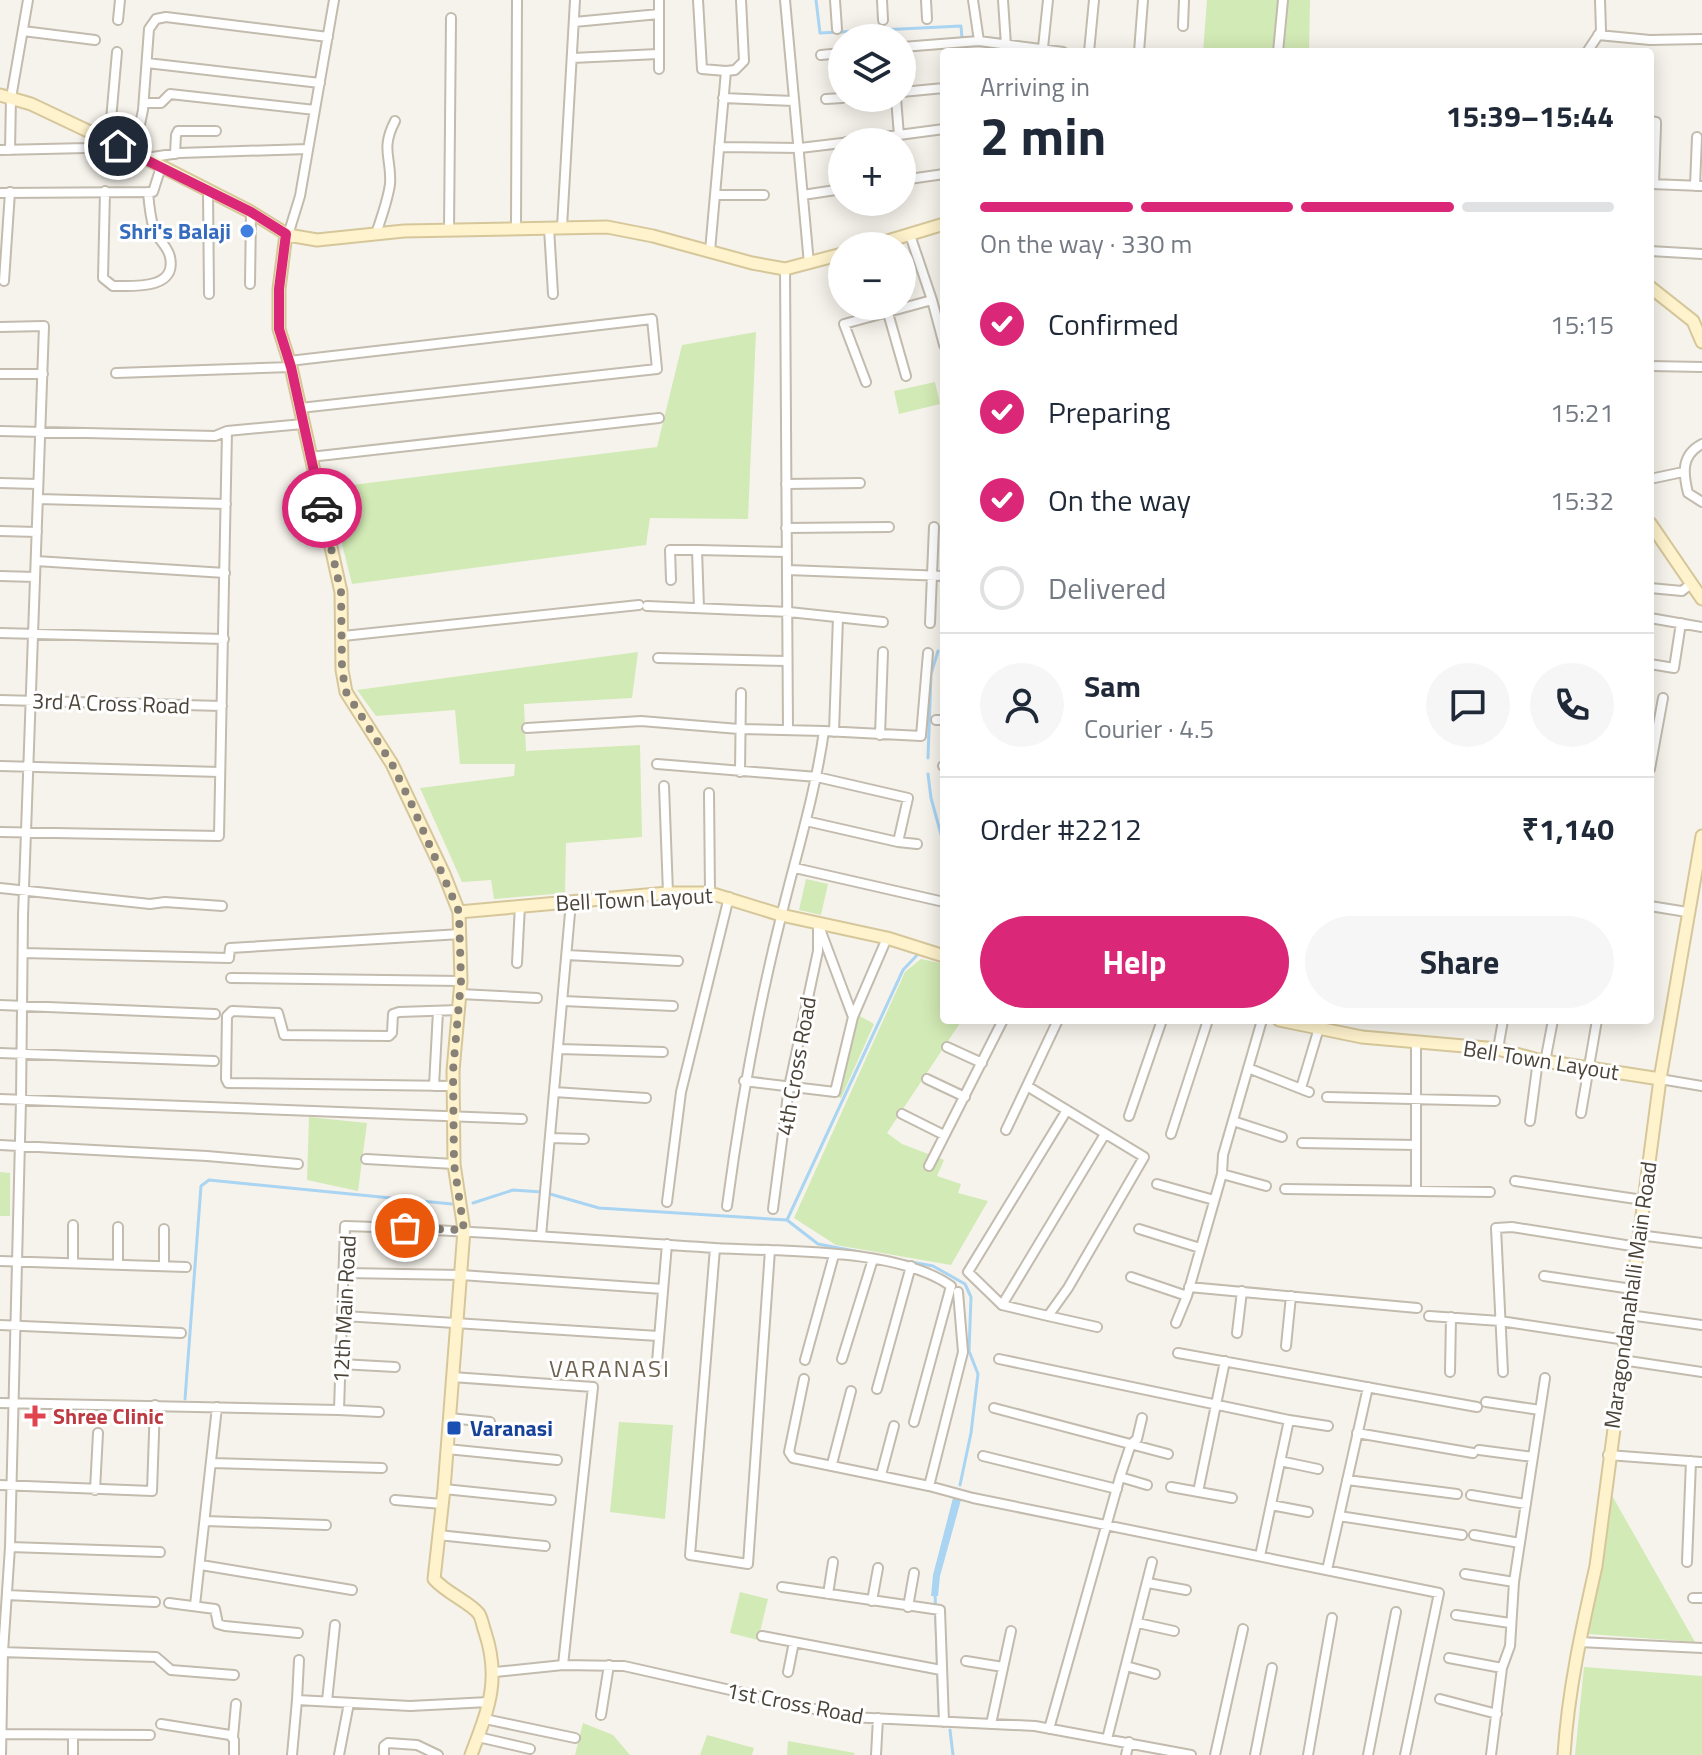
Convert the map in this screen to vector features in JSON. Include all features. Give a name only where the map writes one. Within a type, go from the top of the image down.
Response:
[{"type":"street","points":[[10,150],[6,96],[28,0]]},
{"type":"street","points":[[118,20],[120,0]]},
{"type":"street","points":[[334,0],[300,196],[287,234],[279,289],[279,329],[290,364],[341,592],[342,670],[346,692],[392,764],[459,912],[461,981],[453,1118],[454,1164],[464,1230],[434,1579],[443,1590],[478,1613],[495,1672],[485,1719],[471,1755]]},
{"type":"street","points":[[516,229],[517,0]]},
{"type":"street","points":[[562,227],[575,0]]},
{"type":"street","points":[[659,0],[659,69]]},
{"type":"street","points":[[698,0],[702,69],[726,71],[735,70],[744,61],[741,0]]},
{"type":"street","points":[[785,0],[809,264]]},
{"type":"street","points":[[835,0],[837,24]]},
{"type":"street","points":[[882,0],[883,20]]},
{"type":"street","points":[[926,0],[927,19]]},
{"type":"street","points":[[973,0],[979,41]]},
{"type":"street","points":[[1003,0],[1006,45]]},
{"type":"street","points":[[916,46],[979,41],[1043,48],[1048,0]]},
{"type":"street","points":[[1089,48],[1094,0]]},
{"type":"street","points":[[1139,48],[1143,0]]},
{"type":"street","points":[[1183,26],[1184,0]]},
{"type":"street","points":[[1278,48],[1283,0]]},
{"type":"street","points":[[1590,48],[1601,31],[1600,0]]},
{"type":"street","points":[[574,22],[659,14]]},
{"type":"street","points":[[140,156],[149,29],[160,18],[328,37]]},
{"type":"street","points":[[449,230],[451,18]]},
{"type":"street","points":[[23,31],[95,40]]},
{"type":"street","points":[[1598,35],[1650,40],[1702,39]]},
{"type":"street","points":[[0,150],[87,148],[102,139],[111,120],[117,52]]},
{"type":"street","points":[[572,58],[658,54]]},
{"type":"street","points":[[821,55],[828,54]]},
{"type":"street","points":[[147,63],[320,83]]},
{"type":"street","points":[[710,251],[726,71]]},
{"type":"street","points":[[916,91],[940,88]]},
{"type":"street","points":[[144,103],[161,103],[170,94],[315,110]]},
{"type":"street","points":[[6,96],[31,104],[140,156],[251,212],[287,234],[317,240],[449,230],[607,227],[785,269],[828,258]]},
{"type":"street","points":[[723,98],[794,101]]},
{"type":"street","points":[[376,234],[389,189],[386,158],[388,134],[395,121]]},
{"type":"street","points":[[1654,122],[1654,154]]},
{"type":"street","points":[[916,133],[940,130]]},
{"type":"street","points":[[175,154],[178,131],[216,131]]},
{"type":"street","points":[[1654,184],[1698,186],[1697,137]]},
{"type":"street","points":[[719,147],[800,148],[828,144]]},
{"type":"street","points":[[140,156],[308,149]]},
{"type":"street","points":[[4,281],[5,192],[148,192],[155,190],[161,167]]},
{"type":"street","points":[[916,178],[940,175]]},
{"type":"street","points":[[105,191],[103,278],[113,286],[152,285],[160,282],[169,267],[170,258],[152,224],[148,192]]},
{"type":"street","points":[[208,191],[209,294]]},
{"type":"street","points":[[803,195],[828,191]]},
{"type":"street","points":[[715,195],[764,195]]},
{"type":"street","points":[[250,284],[251,212]]},
{"type":"street","points":[[916,233],[940,225]]},
{"type":"street","points":[[549,228],[553,294]]},
{"type":"street","points":[[1654,251],[1702,254]]},
{"type":"street","points":[[916,253],[940,330]]},
{"type":"street","points":[[785,269],[788,730]]},
{"type":"street","points":[[1654,290],[1697,320],[1702,342]]},
{"type":"street","points":[[916,305],[932,300]]},
{"type":"street","points":[[116,373],[290,364],[652,319],[657,369],[300,408]]},
{"type":"street","points":[[860,320],[844,324],[866,382]]},
{"type":"street","points":[[890,320],[906,376]]},
{"type":"street","points":[[0,327],[44,326],[24,889],[16,1326],[10,1547],[4,1569],[7,1595],[2,1652],[1,1755]]},
{"type":"street","points":[[1654,366],[1702,367]]},
{"type":"street","points":[[0,374],[43,374]]},
{"type":"street","points":[[310,457],[659,418]]},
{"type":"street","points":[[0,431],[215,436],[227,431],[303,424]]},
{"type":"street","points":[[0,832],[219,836],[227,431]]},
{"type":"street","points":[[1702,444],[1694,449],[1683,472],[1688,493],[1702,502]]},
{"type":"street","points":[[1654,478],[1683,472]]},
{"type":"street","points":[[0,483],[38,484]]},
{"type":"street","points":[[786,484],[860,483]]},
{"type":"street","points":[[38,499],[226,504]]},
{"type":"street","points":[[786,528],[889,527]]},
{"type":"street","points":[[930,623],[934,527]]},
{"type":"street","points":[[1654,529],[1702,599]]},
{"type":"street","points":[[0,531],[37,532]]},
{"type":"street","points":[[671,580],[670,550],[787,552]]},
{"type":"street","points":[[697,550],[699,608]]},
{"type":"street","points":[[36,561],[225,573]]},
{"type":"street","points":[[788,570],[940,576]]},
{"type":"street","points":[[0,576],[35,577]]},
{"type":"street","points":[[1654,588],[1682,591],[1692,583]]},
{"type":"street","points":[[343,636],[643,605],[789,612],[883,622]]},
{"type":"street","points":[[727,1206],[744,1081],[781,915],[829,732],[838,617]]},
{"type":"street","points":[[1654,619],[1702,627]]},
{"type":"street","points":[[1654,665],[1674,668],[1681,623]]},
{"type":"street","points":[[0,633],[224,639]]},
{"type":"street","points":[[880,735],[883,652]]},
{"type":"street","points":[[527,728],[641,721],[739,729],[921,736],[928,653]]},
{"type":"street","points":[[658,658],[787,661]]},
{"type":"street","points":[[740,772],[741,693]]},
{"type":"street","points":[[1654,747],[1663,698]]},
{"type":"street","name":"3rd A Cross Road","points":[[0,700],[222,706]]},
{"type":"street","points":[[657,764],[817,777],[908,798],[898,842]]},
{"type":"street","points":[[0,766],[220,772]]},
{"type":"street","points":[[664,786],[668,893]]},
{"type":"street","points":[[709,793],[710,893]]},
{"type":"street","points":[[806,821],[917,844]]},
{"type":"street","name":"Maragondanahalli Main Road","points":[[1564,1755],[1579,1642],[1596,1566],[1608,1455],[1660,1079],[1702,836]]},
{"type":"street","points":[[795,868],[940,901]]},
{"type":"street","points":[[0,888],[150,904],[165,902],[222,906]]},
{"type":"street","name":"Bell Town Layout","points":[[459,912],[668,893],[710,893],[781,915],[919,946],[940,955]]},
{"type":"street","points":[[667,1202],[681,1092],[729,897]]},
{"type":"street","points":[[541,1236],[571,902]]},
{"type":"street","points":[[517,963],[520,905]]},
{"type":"street","points":[[1654,906],[1702,911]]},
{"type":"street","points":[[818,923],[853,1017]]},
{"type":"street","name":"4th Cross Road","points":[[773,1209],[789,1087],[818,951],[818,923]]},
{"type":"street","points":[[23,953],[229,958],[230,948],[461,934]]},
{"type":"street","points":[[744,1081],[835,1092],[853,1017],[887,938]]},
{"type":"street","points":[[567,955],[678,961]]},
{"type":"street","points":[[231,978],[461,981]]},
{"type":"street","points":[[460,994],[537,998]]},
{"type":"street","points":[[563,1001],[673,1006]]},
{"type":"street","points":[[0,1005],[215,1014]]},
{"type":"street","points":[[453,1086],[228,1083],[227,1016],[232,1011],[278,1013],[284,1035],[389,1036],[392,1033],[393,1014],[459,1010]]},
{"type":"street","points":[[434,1086],[438,1011]]},
{"type":"street","points":[[929,1166],[1001,1024]]},
{"type":"street","points":[[1006,1130],[1056,1024]]},
{"type":"street","points":[[1129,1116],[1161,1024]]},
{"type":"street","points":[[1171,1134],[1207,1024]]},
{"type":"street","points":[[1176,1323],[1222,1174],[1223,1155],[1261,1024]]},
{"type":"street","name":"Bell Town Layout","points":[[1299,1024],[1416,1043],[1498,1049],[1542,1061],[1660,1079]]},
{"type":"street","points":[[1498,1049],[1502,1024]]},
{"type":"street","points":[[1530,1121],[1552,1024]]},
{"type":"street","points":[[1581,1113],[1596,1024]]},
{"type":"street","points":[[1248,1068],[1305,1090],[1319,1028]]},
{"type":"street","points":[[1416,1043],[1416,1191]]},
{"type":"street","points":[[947,1047],[982,1063]]},
{"type":"street","points":[[559,1049],[663,1052]]},
{"type":"street","points":[[0,1053],[214,1061]]},
{"type":"street","points":[[927,1079],[965,1097]]},
{"type":"street","points":[[1660,1079],[1702,1086]]},
{"type":"street","points":[[1027,1086],[1144,1157],[1068,1288],[1048,1316]]},
{"type":"street","points":[[554,1092],[646,1098]]},
{"type":"street","points":[[1327,1097],[1495,1101]]},
{"type":"street","points":[[0,1099],[522,1119]]},
{"type":"street","points":[[1067,1110],[968,1272],[1002,1305],[1097,1327]]},
{"type":"street","points":[[902,1114],[944,1135]]},
{"type":"street","points":[[1233,1121],[1282,1137]]},
{"type":"street","points":[[1002,1305],[1105,1134]]},
{"type":"street","points":[[551,1138],[584,1139]]},
{"type":"street","points":[[1302,1143],[1416,1145]]},
{"type":"street","points":[[0,1145],[298,1164]]},
{"type":"street","points":[[366,1159],[454,1164]]},
{"type":"street","points":[[1222,1174],[1266,1186]]},
{"type":"street","points":[[1515,1181],[1643,1200]]},
{"type":"street","points":[[1157,1184],[1214,1200]]},
{"type":"street","points":[[1285,1189],[1490,1192]]},
{"type":"street","points":[[73,1225],[73,1263]]},
{"type":"street","name":"12th Main Road","points":[[0,1403],[339,1410],[345,1226],[464,1230]]},
{"type":"street","points":[[118,1227],[118,1265]]},
{"type":"street","points":[[1503,1372],[1496,1228],[1512,1227],[1639,1241],[1702,1243]]},
{"type":"street","points":[[164,1229],[164,1266]]},
{"type":"street","points":[[1139,1229],[1200,1248]]},
{"type":"street","points":[[464,1230],[834,1255],[911,1266],[951,1286],[914,1422]]},
{"type":"street","points":[[657,1362],[667,1244]]},
{"type":"street","points":[[715,1248],[690,1555],[748,1564],[770,1250]]},
{"type":"street","points":[[805,1360],[834,1255]]},
{"type":"street","points":[[842,1359],[873,1259]]},
{"type":"street","points":[[0,1261],[186,1267]]},
{"type":"street","points":[[877,1389],[911,1266]]},
{"type":"street","points":[[345,1273],[461,1275],[663,1289]]},
{"type":"street","points":[[1544,1276],[1632,1289]]},
{"type":"street","points":[[1131,1277],[1188,1291],[1242,1291],[1417,1308]]},
{"type":"street","points":[[1237,1333],[1242,1291]]},
{"type":"street","points":[[929,1486],[963,1352],[958,1292]]},
{"type":"street","points":[[1286,1346],[1291,1296]]},
{"type":"street","points":[[1629,1315],[1702,1325]]},
{"type":"street","points":[[344,1316],[658,1336]]},
{"type":"street","points":[[1429,1316],[1500,1321],[1626,1340]]},
{"type":"street","points":[[1450,1372],[1451,1317]]},
{"type":"street","points":[[0,1325],[181,1333]]},
{"type":"street","points":[[1178,1353],[1482,1405],[1540,1410]]},
{"type":"street","points":[[999,1359],[1328,1426]]},
{"type":"street","points":[[1622,1360],[1702,1372]]},
{"type":"street","points":[[1198,1492],[1225,1361]]},
{"type":"street","points":[[341,1364],[395,1367]]},
{"type":"street","points":[[452,1377],[593,1387],[563,1665]]},
{"type":"street","points":[[1491,1755],[1502,1668],[1510,1646],[1514,1582],[1545,1378]]},
{"type":"street","points":[[804,1379],[790,1456],[973,1498],[1439,1593],[1405,1755]]},
{"type":"street","points":[[1327,1570],[1368,1387]]},
{"type":"street","points":[[832,1464],[851,1391]]},
{"type":"street","points":[[0,1485],[152,1491],[155,1405]]},
{"type":"street","points":[[195,1605],[217,1407]]},
{"type":"street","points":[[994,1408],[1168,1454]]},
{"type":"street","points":[[339,1410],[379,1412]]},
{"type":"street","points":[[449,1418],[490,1422]]},
{"type":"street","points":[[1049,1729],[1120,1477],[1131,1444],[1137,1439],[1142,1418]]},
{"type":"street","points":[[1260,1556],[1289,1420]]},
{"type":"street","points":[[881,1475],[894,1426]]},
{"type":"street","points":[[95,1490],[98,1433]]},
{"type":"street","points":[[1357,1433],[1476,1452],[1533,1457]]},
{"type":"street","points":[[447,1449],[557,1460]]},
{"type":"street","points":[[1608,1455],[1702,1462]]},
{"type":"street","points":[[983,1456],[1117,1489]]},
{"type":"street","points":[[1280,1461],[1318,1469]]},
{"type":"street","points":[[1687,1562],[1691,1461]]},
{"type":"street","points":[[211,1463],[382,1468]]},
{"type":"street","points":[[1120,1477],[1147,1485]]},
{"type":"street","points":[[1347,1480],[1457,1494]]},
{"type":"street","points":[[1171,1487],[1232,1498]]},
{"type":"street","points":[[444,1489],[551,1500]]},
{"type":"street","points":[[1471,1495],[1526,1504]]},
{"type":"street","points":[[395,1500],[442,1504]]},
{"type":"street","points":[[1271,1505],[1308,1512]]},
{"type":"street","points":[[1339,1516],[1462,1535]]},
{"type":"street","points":[[205,1521],[326,1525]]},
{"type":"street","points":[[438,1535],[545,1546]]},
{"type":"street","points":[[1474,1535],[1520,1543]]},
{"type":"street","points":[[10,1547],[160,1552]]},
{"type":"street","points":[[828,1594],[833,1562]]},
{"type":"street","points":[[1107,1739],[1152,1562]]},
{"type":"street","points":[[201,1565],[352,1590]]},
{"type":"street","points":[[872,1601],[878,1568]]},
{"type":"street","points":[[908,1607],[914,1573]]},
{"type":"street","points":[[1465,1574],[1514,1582]]},
{"type":"street","points":[[1148,1583],[1186,1590]]},
{"type":"street","points":[[782,1587],[940,1610],[944,1722]]},
{"type":"street","points":[[7,1595],[155,1602]]},
{"type":"street","points":[[169,1603],[215,1609],[218,1624],[225,1626],[298,1633]]},
{"type":"street","points":[[1368,1755],[1396,1612]]},
{"type":"street","points":[[1456,1615],[1510,1623]]},
{"type":"street","points":[[1308,1755],[1332,1618]]},
{"type":"street","points":[[1138,1623],[1174,1631]]},
{"type":"street","points":[[327,1701],[335,1625]]},
{"type":"street","points":[[1215,1755],[1243,1629]]},
{"type":"street","points":[[991,1724],[1011,1631]]},
{"type":"street","points":[[762,1636],[941,1670]]},
{"type":"street","points":[[788,1672],[794,1642]]},
{"type":"street","points":[[1579,1642],[1702,1648]]},
{"type":"street","points":[[2,1652],[156,1657],[171,1670],[234,1675]]},
{"type":"street","points":[[1449,1658],[1502,1668]]},
{"type":"street","points":[[292,1755],[299,1660]]},
{"type":"street","points":[[966,1661],[1003,1667]]},
{"type":"street","name":"1st Cross Road","points":[[495,1672],[563,1665],[609,1665],[850,1717],[1049,1729],[1191,1755]]},
{"type":"street","points":[[601,1715],[609,1665]]},
{"type":"street","points":[[1126,1666],[1155,1674]]},
{"type":"street","points":[[1255,1755],[1272,1668]]},
{"type":"street","points":[[1440,1699],[1497,1714]]},
{"type":"street","points":[[297,1700],[410,1706],[489,1702]]},
{"type":"street","points":[[339,1755],[349,1703]]},
{"type":"street","points":[[234,1755],[236,1704]]},
{"type":"street","points":[[876,1755],[878,1718]]},
{"type":"street","points":[[485,1719],[575,1738]]},
{"type":"street","points":[[161,1724],[233,1737]]},
{"type":"street","points":[[0,1734],[150,1735]]},
{"type":"street","points":[[73,1735],[73,1755]]},
{"type":"street","points":[[478,1737],[530,1749]]},
{"type":"street","points":[[1126,1755],[1129,1742]]},
{"type":"street","points":[[384,1755],[384,1746],[390,1743],[417,1745],[438,1755]]},
{"type":"green space","points":[[1207,0],[1310,0],[1309,48],[1203,48]]},
{"type":"green space","points":[[756,332],[748,519],[650,518],[646,545],[352,584],[328,488],[657,447],[682,345]]},
{"type":"green space","points":[[935,382],[940,404],[899,414],[894,391]]},
{"type":"green space","points":[[638,652],[632,698],[524,704],[526,751],[640,745],[642,837],[566,843],[565,893],[494,899],[491,880],[462,882],[420,788],[514,776],[515,764],[460,764],[455,710],[376,716],[357,690]]},
{"type":"green space","points":[[806,879],[828,884],[821,915],[799,910]]},
{"type":"green space","points":[[921,959],[940,963],[940,1024],[959,1024],[887,1133],[902,1144],[944,1160],[937,1176],[961,1184],[958,1193],[988,1201],[951,1265],[836,1245],[794,1218],[905,972]]},
{"type":"green space","points":[[858,1015],[874,1024],[841,1098],[838,1097]]},
{"type":"green space","points":[[309,1117],[367,1123],[358,1191],[307,1180]]},
{"type":"green space","points":[[0,1172],[10,1173],[10,1216],[0,1216]]},
{"type":"green space","points":[[619,1422],[673,1425],[665,1519],[610,1512]]},
{"type":"green space","points":[[1610,1492],[1695,1642],[1589,1634]]},
{"type":"green space","points":[[740,1592],[768,1599],[758,1640],[730,1633]]},
{"type":"green space","points":[[1584,1667],[1702,1676],[1702,1755],[1575,1755]]},
{"type":"green space","points":[[583,1723],[613,1735],[630,1755],[575,1755]]},
{"type":"green space","points":[[707,1735],[754,1748],[752,1755],[700,1755]]},
{"type":"green space","points":[[788,1741],[855,1753],[787,1755]]},
{"type":"water","points":[[953,1498],[961,1500],[940,1576],[938,1596],[931,1596],[933,1575]]},
{"type":"waterway","points":[[816,0],[820,33],[961,26],[963,48]]},
{"type":"waterway","points":[[928,758],[931,674],[938,651]]},
{"type":"waterway","points":[[928,774],[940,831]]},
{"type":"waterway","points":[[865,1253],[818,1244],[787,1220],[903,970],[920,952]]},
{"type":"waterway","points":[[185,1399],[201,1186],[209,1180],[452,1204]]},
{"type":"waterway","points":[[473,1203],[513,1190],[542,1192]]},
{"type":"waterway","points":[[550,1194],[599,1208],[787,1220]]},
{"type":"waterway","points":[[900,1260],[933,1266],[965,1284],[971,1297],[969,1351],[978,1374],[971,1433],[960,1485]]},
{"type":"waterway","points":[[935,1592],[939,1712]]},
{"type":"waterway","points":[[950,1730],[953,1755]]},
{"type":"way so far","points":[[322,508],[341,592],[342,670],[346,692],[392,764],[459,912],[461,981],[453,1071],[454,1164],[464,1230],[405,1228]]},
{"type":"place","name":"Shri's Balaji","points":[[247,231]]},
{"type":"place","name":"Shree Clinic","points":[[35,1416]]},
{"type":"place","name":"Varanasi","points":[[454,1428]]},
{"type":"district","name":"VARANASI","points":[[610,1368]]},
{"type":"route","points":[[118,146],[251,212],[286,234],[279,289],[279,329],[291,367],[322,508]]}]
